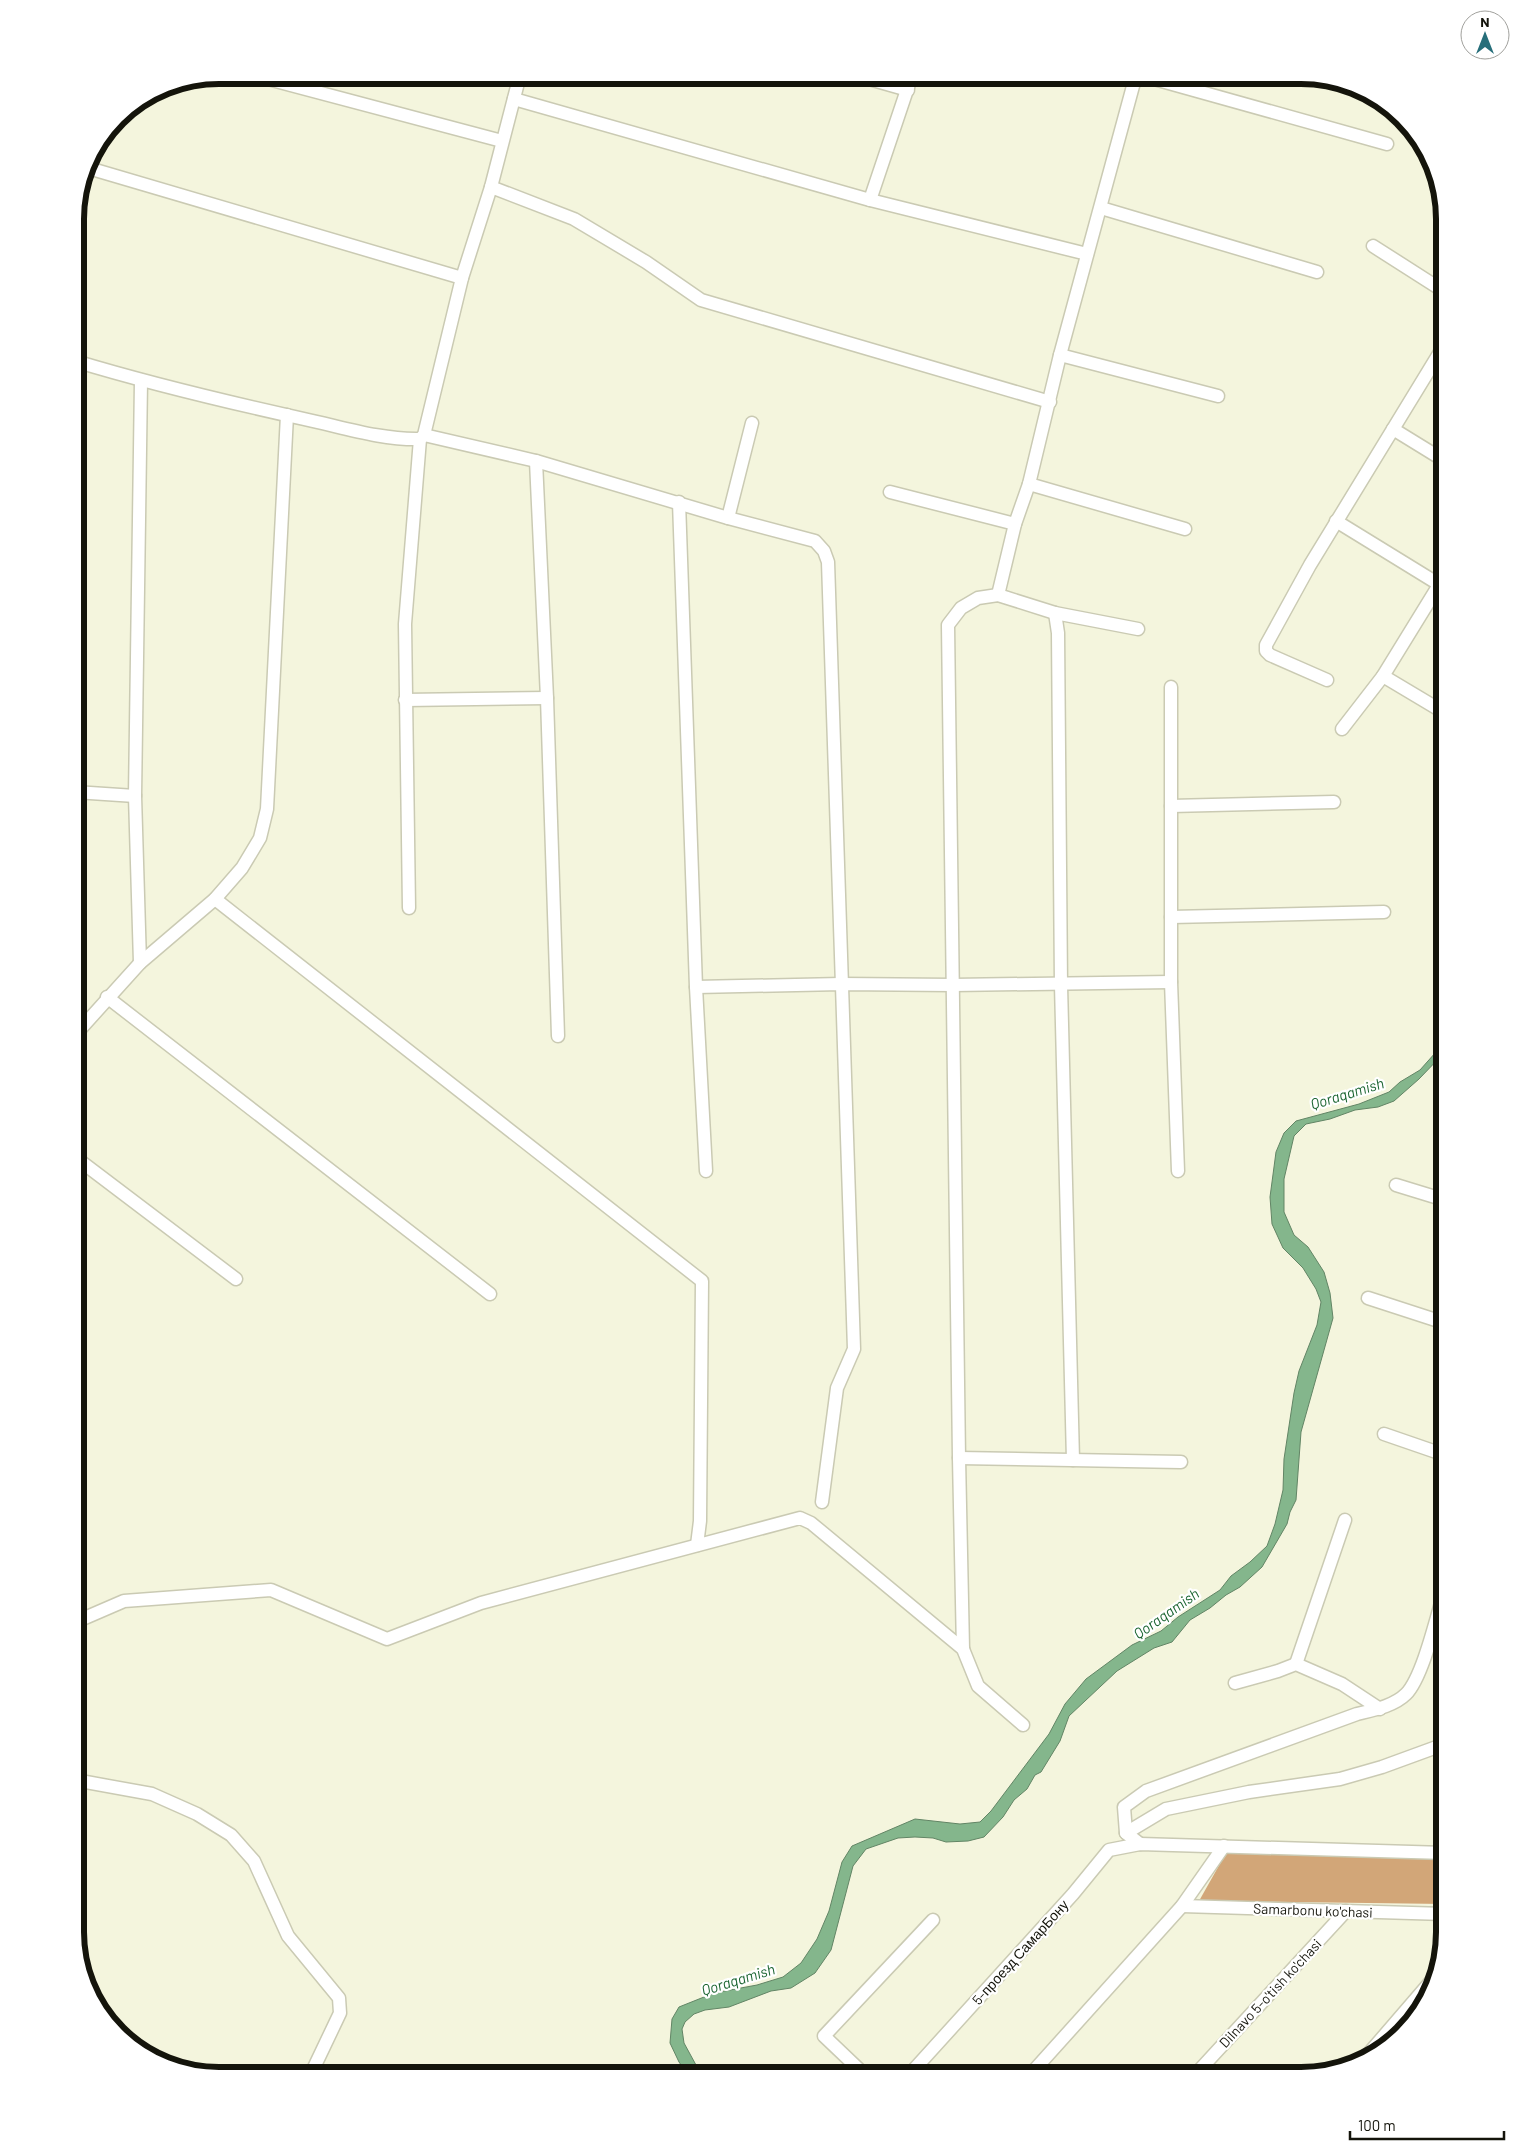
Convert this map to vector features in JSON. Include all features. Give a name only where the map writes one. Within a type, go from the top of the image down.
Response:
[{"type":"street","points":[[287,84],[502,141]]},
{"type":"street","points":[[409,908],[405,624],[422,437],[462,278],[491,187],[518,84]]},
{"type":"street","points":[[886,84],[908,90]]},
{"type":"street","points":[[870,200],[910,84]]},
{"type":"street","points":[[998,596],[1015,524],[1029,484],[1060,355],[1134,84]]},
{"type":"street","points":[[1172,84],[1387,144]]},
{"type":"street","points":[[514,99],[870,200],[1087,254]]},
{"type":"street","points":[[93,169],[462,278]]},
{"type":"street","points":[[491,187],[574,219],[646,262],[701,300],[1050,402]]},
{"type":"street","points":[[1101,208],[1317,272]]},
{"type":"street","points":[[1373,246],[1436,286]]},
{"type":"street","points":[[1060,355],[1218,396]]},
{"type":"street","points":[[1327,680],[1266,652],[1266,644],[1336,520],[1436,359]]},
{"type":"street","points":[[84,364],[141,381],[399,440],[422,437],[536,461],[728,518],[815,541],[824,551],[828,562],[854,1349],[837,1388],[822,1502]]},
{"type":"street","points":[[140,963],[135,796],[141,381]]},
{"type":"street","points":[[84,1024],[140,963],[215,899],[242,868],[260,838],[267,809],[288,415]]},
{"type":"street","points":[[728,518],[752,423]]},
{"type":"street","points":[[1393,429],[1436,455]]},
{"type":"street","points":[[536,461],[547,698],[558,1036]]},
{"type":"street","points":[[1029,484],[1185,529]]},
{"type":"street","points":[[890,492],[1015,524]]},
{"type":"street","points":[[679,502],[696,987],[706,1171]]},
{"type":"street","points":[[1336,520],[1436,582]]},
{"type":"street","points":[[1342,729],[1383,676],[1436,595]]},
{"type":"street","points":[[1023,1725],[978,1686],[963,1649],[948,625],[961,608],[978,598],[998,596],[1055,613],[1138,629]]},
{"type":"street","points":[[1055,613],[1058,633],[1061,985],[1073,1460]]},
{"type":"street","points":[[1383,676],[1436,708]]},
{"type":"street","points":[[1170,687],[1171,982],[1178,1171]]},
{"type":"street","points":[[405,700],[547,698]]},
{"type":"street","points":[[84,793],[135,796]]},
{"type":"street","points":[[1170,806],[1334,802]]},
{"type":"street","points":[[215,899],[702,1281],[700,1521],[697,1546]]},
{"type":"street","points":[[1171,917],[1384,912]]},
{"type":"street","points":[[696,987],[841,984],[1061,985],[1171,982]]},
{"type":"street","points":[[107,997],[490,1294]]},
{"type":"street","points":[[84,1164],[236,1279]]},
{"type":"street","points":[[1396,1185],[1436,1197]]},
{"type":"street","points":[[1368,1298],[1436,1320]]},
{"type":"street","points":[[1384,1434],[1436,1453]]},
{"type":"street","points":[[959,1458],[1181,1462]]},
{"type":"street","points":[[84,1618],[124,1601],[270,1590],[387,1639],[481,1603],[800,1518],[811,1523],[963,1649]]},
{"type":"street","points":[[1296,1664],[1345,1520]]},
{"type":"street","points":[[1436,1618],[1416,1681],[1405,1695],[1380,1709],[1357,1714],[1146,1791],[1124,1807],[1126,1833],[1140,1844],[1436,1852]]},
{"type":"street","points":[[1235,1683],[1296,1664],[1342,1684],[1380,1709]]},
{"type":"street","points":[[1126,1833],[1166,1809],[1249,1792],[1340,1779],[1382,1767],[1436,1747]]},
{"type":"street","points":[[84,1782],[152,1794],[197,1814],[231,1836],[254,1861],[288,1936],[339,1998],[340,2013],[314,2067]]},
{"type":"street","name":"5-проезд СамарБону","points":[[916,2067],[1073,1894],[1109,1850],[1140,1844]]},
{"type":"street","points":[[1037,2067],[1182,1906],[1224,1846]]},
{"type":"street","name":"Samarbonu ko'chasi","points":[[1182,1906],[1436,1914]]},
{"type":"street","name":"Dilnavo 5-o'tish ko'chasi","points":[[1202,2067],[1346,1911]]},
{"type":"street","points":[[857,2067],[824,2036],[933,1920]]},
{"type":"street","points":[[1378,2043],[1424,1989]]},
{"type":"shaded area","points":[[1436,1052],[1436,1061],[1394,1101],[1378,1107],[1355,1110],[1330,1119],[1306,1124],[1294,1136],[1284,1179],[1284,1212],[1294,1235],[1308,1247],[1324,1272],[1330,1293],[1333,1318],[1301,1432],[1296,1500],[1287,1524],[1262,1567],[1240,1587],[1190,1620],[1172,1642],[1154,1648],[1117,1671],[1069,1716],[1060,1741],[1041,1772],[1035,1775],[1027,1789],[1014,1800],[1003,1817],[984,1837],[968,1841],[946,1842],[933,1838],[898,1838],[866,1849],[853,1866],[831,1950],[815,1973],[791,1988],[771,1991],[729,2007],[705,2010],[694,2014],[685,2022],[682,2029],[684,2043],[697,2067],[683,2067],[670,2043],[672,2019],[679,2007],[714,1993],[757,1985],[783,1977],[801,1963],[817,1939],[829,1911],[842,1862],[852,1846],[915,1819],[960,1824],[980,1822],[991,1811],[1049,1734],[1065,1704],[1086,1679],[1132,1645],[1161,1631],[1178,1617],[1220,1590],[1231,1576],[1267,1546],[1275,1524],[1283,1490],[1284,1459],[1294,1393],[1299,1371],[1317,1325],[1321,1302],[1316,1289],[1303,1268],[1283,1248],[1272,1224],[1270,1197],[1276,1152],[1284,1133],[1296,1121],[1359,1104],[1389,1092],[1400,1082],[1420,1070]]},
{"type":"shaded area","points":[[1226,1853],[1436,1859],[1436,1904],[1199,1901]]},
{"type":"water label","name":"Qoraqamish","points":[[1347,1093]]},
{"type":"water label","name":"Qoraqamish","points":[[1166,1613]]},
{"type":"water label","name":"Qoraqamish","points":[[738,1979]]}]
